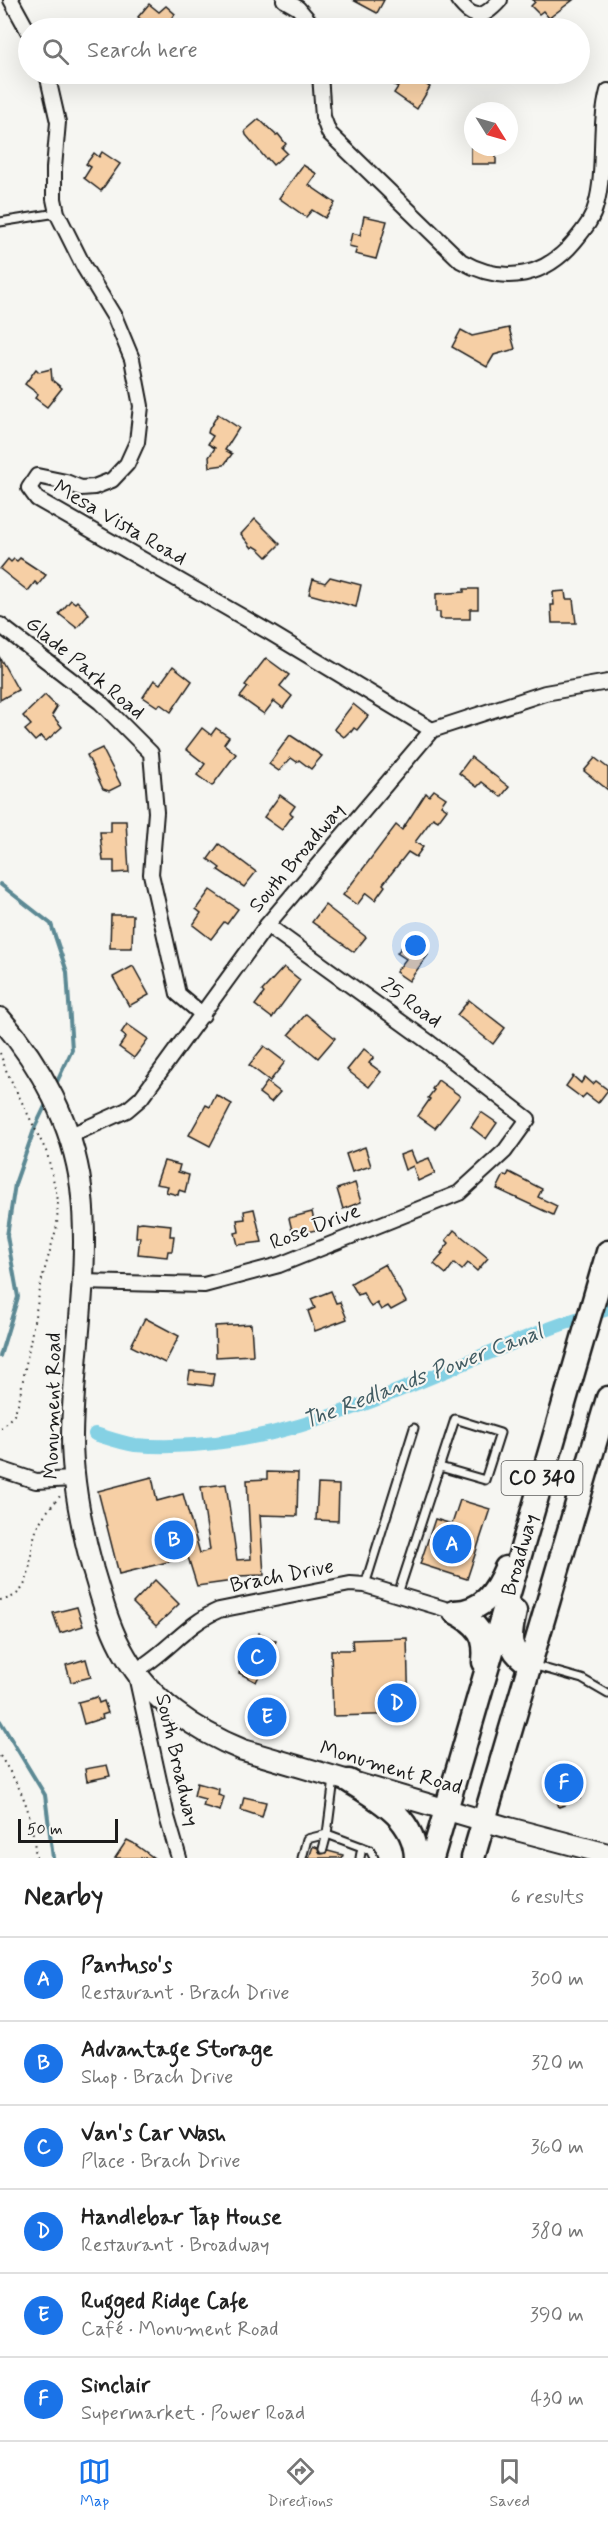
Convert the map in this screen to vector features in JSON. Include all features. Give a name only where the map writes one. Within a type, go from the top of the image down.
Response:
[{"type":"main road","name":"Monument Road","points":[[0,1018],[39,1071],[69,1136],[80,1185],[84,1227],[74,1395],[73,1479],[85,1541],[105,1612],[124,1654],[135,1671],[164,1702],[200,1730],[243,1750],[484,1821],[608,1854]]},
{"type":"main road","name":"Broadway","points":[[432,1858],[608,1252]]},
{"type":"main road","name":"Broadway","points":[[473,1858],[608,1398]]},
{"type":"main road","points":[[455,1612],[473,1608],[495,1591],[540,1486]]},
{"type":"main road","points":[[530,1664],[515,1653],[510,1638],[540,1486]]},
{"type":"main road","points":[[455,1612],[476,1625],[485,1643],[477,1701]]},
{"type":"main road","points":[[341,1779],[381,1801],[401,1820],[413,1840],[416,1858]]},
{"type":"street","points":[[11,0],[21,18]]},
{"type":"street","points":[[284,0],[303,12],[308,18]]},
{"type":"street","points":[[458,0],[472,14],[480,15],[487,14],[500,0]]},
{"type":"street","name":"Mesa Vista Road","points":[[49,84],[58,122],[54,168],[54,199],[57,213],[84,267],[115,318],[132,359],[141,406],[137,442],[128,464],[112,480],[94,487],[81,488],[66,482],[37,476],[29,488],[37,499],[269,632],[432,730]]},
{"type":"street","points":[[321,84],[323,117],[329,133],[461,261],[477,270],[508,276],[529,273],[558,260],[589,224],[597,205],[602,125],[608,91]]},
{"type":"street","name":"Glade Park Road","points":[[0,625],[100,702],[151,753],[156,812],[151,874],[178,994],[203,1015]]},
{"type":"street","points":[[432,730],[545,693],[608,682]]},
{"type":"street","name":"South Broadway","points":[[69,1136],[127,1110],[141,1098],[267,926],[432,730]]},
{"type":"street","name":"25 Road","points":[[267,926],[430,1042],[528,1119]]},
{"type":"street","name":"Rose Drive","points":[[82,1282],[204,1285],[279,1265],[459,1193],[505,1151],[528,1119]]},
{"type":"street","points":[[1,1469],[36,1481],[73,1479]]},
{"type":"street","name":"Brach Drive","points":[[135,1671],[161,1654],[195,1623],[219,1610],[330,1587],[365,1585],[455,1612]]},
{"type":"street","name":"South Broadway","points":[[135,1671],[167,1817],[179,1858]]},
{"type":"lane","points":[[0,222],[57,213]]},
{"type":"lane","points":[[398,1594],[455,1419],[500,1433],[485,1480],[440,1467]]},
{"type":"lane","points":[[365,1585],[414,1428]]},
{"type":"lane","points":[[530,1664],[582,1679],[608,1694]]},
{"type":"lane","points":[[323,1849],[341,1779]]},
{"type":"lane","points":[[302,1858],[307,1839],[327,1834],[370,1850],[375,1858]]},
{"type":"lane","points":[[360,1858],[362,1847]]},
{"type":"path","points":[[0,1053],[6,1070],[19,1092],[47,1153],[58,1200],[57,1226],[42,1279],[19,1401],[14,1415],[0,1429]]},
{"type":"path","points":[[0,1600],[20,1593],[28,1580],[35,1533],[39,1523],[55,1502]]},
{"type":"path","points":[[0,1756],[21,1788],[27,1806],[36,1858]]},
{"type":"building","points":[[353,0],[384,0],[377,13]]},
{"type":"building","points":[[533,0],[573,0],[549,18],[543,11],[539,14],[531,6],[535,2]]},
{"type":"building","points":[[149,4],[159,12],[166,6],[175,14],[173,18],[138,17]]},
{"type":"building","points":[[393,84],[425,84],[430,87],[417,109],[394,93],[398,87]]},
{"type":"building","points":[[259,119],[276,135],[278,134],[286,144],[282,148],[287,153],[273,165],[246,135],[245,131]]},
{"type":"building","points":[[102,152],[120,164],[101,191],[84,178],[91,167],[86,164],[94,153],[99,157]]},
{"type":"building","points":[[471,156],[496,156],[496,164],[471,164]]},
{"type":"building","points":[[303,165],[317,174],[309,185],[335,203],[325,218],[312,210],[306,217],[279,198]]},
{"type":"building","points":[[364,216],[387,221],[376,259],[355,254],[357,248],[349,246],[352,233],[360,235]]},
{"type":"building","points":[[509,328],[515,349],[494,355],[487,367],[452,347],[461,330],[472,336]]},
{"type":"building","points":[[36,369],[39,372],[51,369],[52,380],[62,388],[47,407],[35,398],[38,394],[25,384]]},
{"type":"building","points":[[218,414],[239,428],[225,450],[232,454],[224,465],[210,467],[209,457],[215,448],[208,444],[213,436],[208,433]]},
{"type":"building","points":[[255,519],[280,544],[267,557],[254,546],[252,548],[241,534]]},
{"type":"building","points":[[20,558],[46,575],[38,585],[35,582],[28,591],[0,569],[8,559],[11,562]]},
{"type":"building","points":[[330,577],[361,585],[356,607],[309,594],[313,579],[325,583]]},
{"type":"building","points":[[464,589],[478,589],[478,609],[470,609],[470,619],[440,619],[440,612],[436,612],[436,594],[464,592]]},
{"type":"building","points":[[565,591],[566,599],[573,599],[576,623],[552,623],[553,592]]},
{"type":"building","points":[[71,600],[75,603],[77,601],[89,614],[77,628],[59,614]]},
{"type":"building","points":[[0,658],[18,690],[0,700]]},
{"type":"building","points":[[266,658],[289,675],[280,686],[292,696],[283,708],[274,701],[264,714],[240,697],[248,687],[245,685]]},
{"type":"building","points":[[173,666],[192,681],[171,712],[160,704],[158,707],[143,697],[154,680],[160,684]]},
{"type":"building","points":[[45,695],[57,707],[52,715],[62,727],[46,741],[41,736],[35,741],[25,730],[31,725],[23,716]]},
{"type":"building","points":[[353,704],[368,716],[357,730],[354,728],[344,737],[334,729]]},
{"type":"building","points":[[202,728],[211,735],[216,728],[229,737],[224,744],[236,754],[212,786],[197,775],[205,764],[186,749]]},
{"type":"building","points":[[290,735],[322,756],[311,769],[299,760],[297,762],[291,758],[279,771],[269,764]]},
{"type":"building","points":[[102,748],[121,785],[109,791],[103,789],[87,755]]},
{"type":"building","points":[[471,757],[509,787],[501,797],[482,782],[477,787],[459,773]]},
{"type":"building","points":[[595,758],[608,768],[608,790],[584,771]]},
{"type":"building","points":[[434,790],[446,798],[441,805],[447,809],[438,821],[433,818],[415,842],[423,847],[416,857],[408,852],[383,884],[385,886],[375,900],[366,893],[357,905],[343,895],[396,825],[402,830],[426,793],[429,796]]},
{"type":"building","points":[[280,795],[295,806],[290,813],[293,815],[282,830],[264,817]]},
{"type":"building","points":[[111,821],[126,821],[129,872],[114,873],[114,861],[103,861],[100,832],[111,832]]},
{"type":"building","points":[[219,844],[256,872],[244,887],[218,870],[220,868],[208,859]]},
{"type":"building","points":[[210,890],[238,909],[227,924],[224,922],[211,939],[193,925],[201,913],[196,909]]},
{"type":"building","points":[[325,905],[366,937],[354,952],[312,922]]},
{"type":"building","points":[[111,915],[133,915],[132,948],[110,948]]},
{"type":"building","points":[[407,940],[428,955],[409,981],[396,972],[406,959],[397,953]]},
{"type":"building","points":[[133,966],[149,995],[129,1006],[113,977]]},
{"type":"building","points":[[284,967],[300,980],[272,1018],[255,1005],[264,993],[262,991]]},
{"type":"building","points":[[469,1000],[505,1028],[493,1044],[457,1015]]},
{"type":"building","points":[[306,1014],[335,1038],[318,1058],[289,1034]]},
{"type":"building","points":[[127,1024],[148,1039],[134,1058],[119,1047],[126,1037],[121,1033]]},
{"type":"building","points":[[264,1046],[285,1062],[270,1081],[249,1065]]},
{"type":"building","points":[[364,1049],[374,1057],[369,1063],[381,1072],[369,1087],[347,1070]]},
{"type":"building","points":[[573,1076],[581,1083],[585,1077],[593,1084],[596,1081],[608,1090],[598,1103],[586,1094],[582,1098],[566,1086]]},
{"type":"building","points":[[438,1080],[460,1096],[435,1128],[418,1116],[430,1099],[428,1098]]},
{"type":"building","points":[[267,1082],[280,1092],[271,1102],[259,1093]]},
{"type":"building","points":[[216,1095],[232,1104],[210,1146],[189,1135],[206,1105],[210,1107]]},
{"type":"building","points":[[481,1112],[497,1123],[486,1139],[471,1127]]},
{"type":"building","points":[[365,1147],[371,1166],[352,1172],[346,1154]]},
{"type":"building","points":[[411,1151],[416,1163],[429,1158],[435,1173],[418,1181],[413,1166],[405,1170],[400,1155]]},
{"type":"building","points":[[164,1161],[180,1165],[178,1172],[189,1175],[185,1192],[179,1190],[178,1195],[166,1192],[168,1186],[156,1184]]},
{"type":"building","points":[[509,1172],[542,1189],[538,1197],[557,1206],[553,1215],[497,1189],[504,1175],[507,1176]]},
{"type":"building","points":[[355,1183],[361,1202],[343,1209],[337,1189]]},
{"type":"building","points":[[254,1209],[262,1242],[238,1245],[235,1233],[239,1232],[237,1220],[245,1219],[244,1211]]},
{"type":"building","points":[[312,1212],[316,1230],[293,1235],[289,1218]]},
{"type":"building","points":[[137,1223],[171,1225],[170,1236],[174,1236],[172,1251],[168,1251],[167,1257],[138,1254],[140,1237],[136,1237]]},
{"type":"building","points":[[454,1230],[488,1258],[477,1271],[468,1263],[462,1270],[454,1263],[446,1274],[434,1264],[443,1254],[441,1253],[449,1243],[446,1240]]},
{"type":"building","points":[[385,1264],[406,1302],[391,1310],[388,1306],[381,1310],[377,1303],[371,1307],[363,1293],[358,1295],[351,1283]]},
{"type":"building","points":[[331,1291],[336,1303],[340,1302],[347,1319],[315,1331],[308,1311],[315,1308],[311,1299]]},
{"type":"building","points":[[145,1318],[179,1336],[165,1363],[131,1346]]},
{"type":"building","points":[[251,1324],[253,1355],[216,1357],[215,1326]]},
{"type":"building","points":[[190,1371],[214,1373],[212,1386],[188,1383]]},
{"type":"building","points":[[267,1472],[298,1473],[297,1516],[260,1515],[264,1575],[239,1576],[240,1580],[197,1586],[188,1557],[119,1574],[98,1491],[152,1477],[157,1501],[183,1494],[200,1553],[210,1550],[201,1487],[226,1484],[237,1560],[251,1559],[247,1480],[267,1479]]},
{"type":"building","points":[[318,1484],[339,1485],[338,1521],[316,1520]]},
{"type":"building","points":[[460,1500],[490,1509],[467,1579],[420,1564],[435,1519],[452,1524]]},
{"type":"building","points":[[155,1580],[179,1604],[156,1626],[133,1603]]},
{"type":"building","points":[[77,1607],[83,1626],[60,1633],[53,1613]]},
{"type":"building","points":[[259,1633],[276,1641],[256,1682],[239,1673]]},
{"type":"building","points":[[407,1638],[409,1714],[333,1716],[331,1650],[353,1650],[352,1640]]},
{"type":"building","points":[[86,1659],[91,1677],[71,1682],[66,1665]]},
{"type":"building","points":[[97,1697],[99,1703],[104,1701],[108,1713],[102,1715],[103,1718],[84,1724],[78,1702]]},
{"type":"building","points":[[265,1701],[283,1719],[269,1733],[251,1715]]},
{"type":"building","points":[[107,1765],[110,1776],[87,1781],[85,1769]]},
{"type":"building","points":[[569,1767],[573,1778],[576,1777],[580,1799],[559,1807],[547,1774]]},
{"type":"building","points":[[197,1783],[219,1789],[218,1795],[224,1797],[220,1811],[203,1806],[205,1799],[194,1796]]},
{"type":"building","points":[[244,1797],[266,1802],[262,1817],[241,1810]]},
{"type":"building","points":[[127,1840],[133,1843],[154,1858],[115,1858]]},
{"type":"building","points":[[313,1846],[318,1848],[321,1854],[328,1851],[343,1855],[342,1858],[309,1858]]},
{"type":"waterway","points":[[0,884],[51,924],[67,972],[72,1050],[55,1086]]},
{"type":"waterway","points":[[0,1356],[18,1297],[7,1236],[15,1184],[35,1127],[48,1100]]},
{"type":"waterway","name":"The Redlands Power Canal","points":[[95,1434],[135,1445],[197,1445],[258,1436],[317,1420],[376,1400],[550,1329],[608,1309]]},
{"type":"waterway","points":[[0,1721],[45,1795],[53,1858]]},
{"type":"place","name":"Advantage Storage","points":[[174,1540]]},
{"type":"place","name":"Pantuso's","points":[[452,1544]]},
{"type":"place","name":"Van's Car Wash","points":[[257,1657]]},
{"type":"place","name":"Handlebar Tap House","points":[[397,1703]]},
{"type":"place","name":"Rugged Ridge Cafe","points":[[267,1717]]},
{"type":"place","name":"Sinclair","points":[[564,1783]]}]
